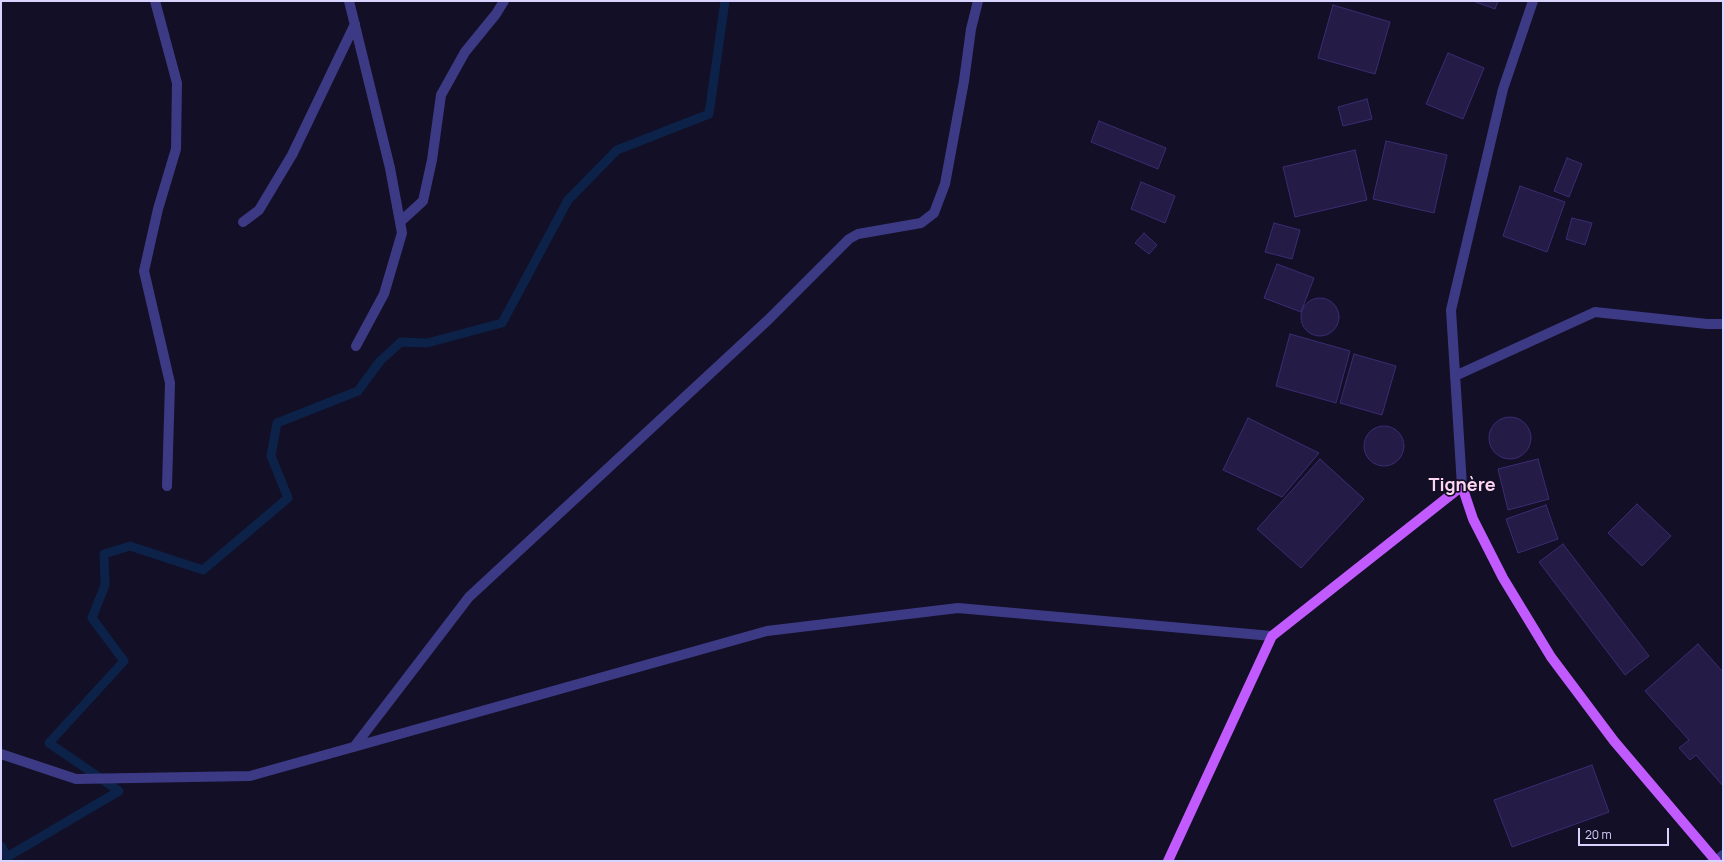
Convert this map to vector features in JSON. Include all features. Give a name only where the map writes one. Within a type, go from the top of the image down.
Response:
[{"type":"main road","points":[[1168,861],[1272,636],[1462,486],[1474,519],[1503,578],[1551,657],[1614,740],[1716,861]]},
{"type":"street","points":[[155,1],[177,83],[176,149],[158,209],[144,271],[170,383],[167,486]]},
{"type":"street","points":[[349,1],[390,168],[402,233],[384,294],[356,346]]},
{"type":"street","points":[[400,222],[423,201],[432,160],[441,95],[465,52],[496,14],[504,1]]},
{"type":"street","points":[[354,747],[468,597],[768,320],[849,239],[858,234],[921,223],[934,213],[945,184],[964,80],[971,29],[978,1]]},
{"type":"street","points":[[1462,486],[1451,310],[1503,89],[1533,1]]},
{"type":"street","points":[[243,222],[259,210],[292,155],[355,24]]},
{"type":"street","points":[[1456,376],[1595,312],[1707,324],[1723,324]]},
{"type":"street","points":[[1,754],[76,779],[250,776],[767,631],[958,608],[1272,636]]},
{"type":"street","points":[[1716,861],[1723,855]]},
{"type":"building","points":[[1473,1],[1498,1],[1495,9]]},
{"type":"building","points":[[1333,5],[1390,22],[1375,74],[1318,58]]},
{"type":"building","points":[[1448,53],[1484,68],[1463,119],[1426,104]]},
{"type":"building","points":[[1367,99],[1372,119],[1343,126],[1338,107]]},
{"type":"building","points":[[1099,121],[1166,148],[1158,169],[1091,142]]},
{"type":"building","points":[[1386,141],[1447,155],[1434,213],[1373,199]]},
{"type":"building","points":[[1355,150],[1367,200],[1295,217],[1283,167]]},
{"type":"building","points":[[1567,158],[1582,164],[1569,197],[1554,191]]},
{"type":"building","points":[[1141,182],[1175,196],[1165,223],[1131,209]]},
{"type":"building","points":[[1520,186],[1565,202],[1547,252],[1503,236]]},
{"type":"building","points":[[1572,218],[1592,223],[1585,245],[1566,239]]},
{"type":"building","points":[[1274,223],[1300,230],[1292,259],[1265,252]]},
{"type":"building","points":[[1144,233],[1157,245],[1149,254],[1135,243]]},
{"type":"building","points":[[1277,264],[1314,278],[1301,312],[1264,298]]},
{"type":"building","points":[[1320,298],[1330,301],[1336,307],[1339,317],[1336,327],[1330,333],[1320,336],[1310,333],[1304,327],[1301,317],[1304,307],[1310,301]]},
{"type":"building","points":[[1290,334],[1350,351],[1336,403],[1276,386]]},
{"type":"building","points":[[1354,354],[1396,366],[1382,415],[1340,403]]},
{"type":"building","points":[[1510,417],[1525,423],[1531,438],[1525,453],[1510,459],[1495,453],[1489,438],[1495,423]]},
{"type":"building","points":[[1248,418],[1319,453],[1282,497],[1223,470]]},
{"type":"building","points":[[1388,426],[1395,429],[1401,435],[1404,446],[1403,454],[1395,463],[1388,466],[1380,466],[1373,463],[1365,454],[1364,442],[1367,435],[1376,427]]},
{"type":"building","points":[[1320,459],[1364,499],[1301,568],[1257,529]]},
{"type":"building","points":[[1538,459],[1549,499],[1508,510],[1498,469]]},
{"type":"building","points":[[1637,504],[1671,536],[1642,566],[1608,533]]},
{"type":"building","points":[[1546,505],[1558,539],[1518,553],[1506,519]]},
{"type":"building","points":[[1563,544],[1649,656],[1625,675],[1539,562]]},
{"type":"building","points":[[1698,644],[1723,672],[1723,786],[1696,755],[1690,760],[1679,748],[1689,740],[1645,691]]},
{"type":"building","points":[[1592,765],[1609,812],[1512,847],[1494,800]]},
{"type":"waterway","points":[[1,846],[7,857],[119,791],[49,743],[124,661],[92,618],[105,585],[104,554],[130,546],[203,570],[288,498],[271,456],[277,423],[358,391],[380,361],[401,342],[427,343],[502,323],[568,200],[617,150],[709,114],[725,1]]},
{"type":"district","name":"Tignère","points":[[1462,486]]}]
